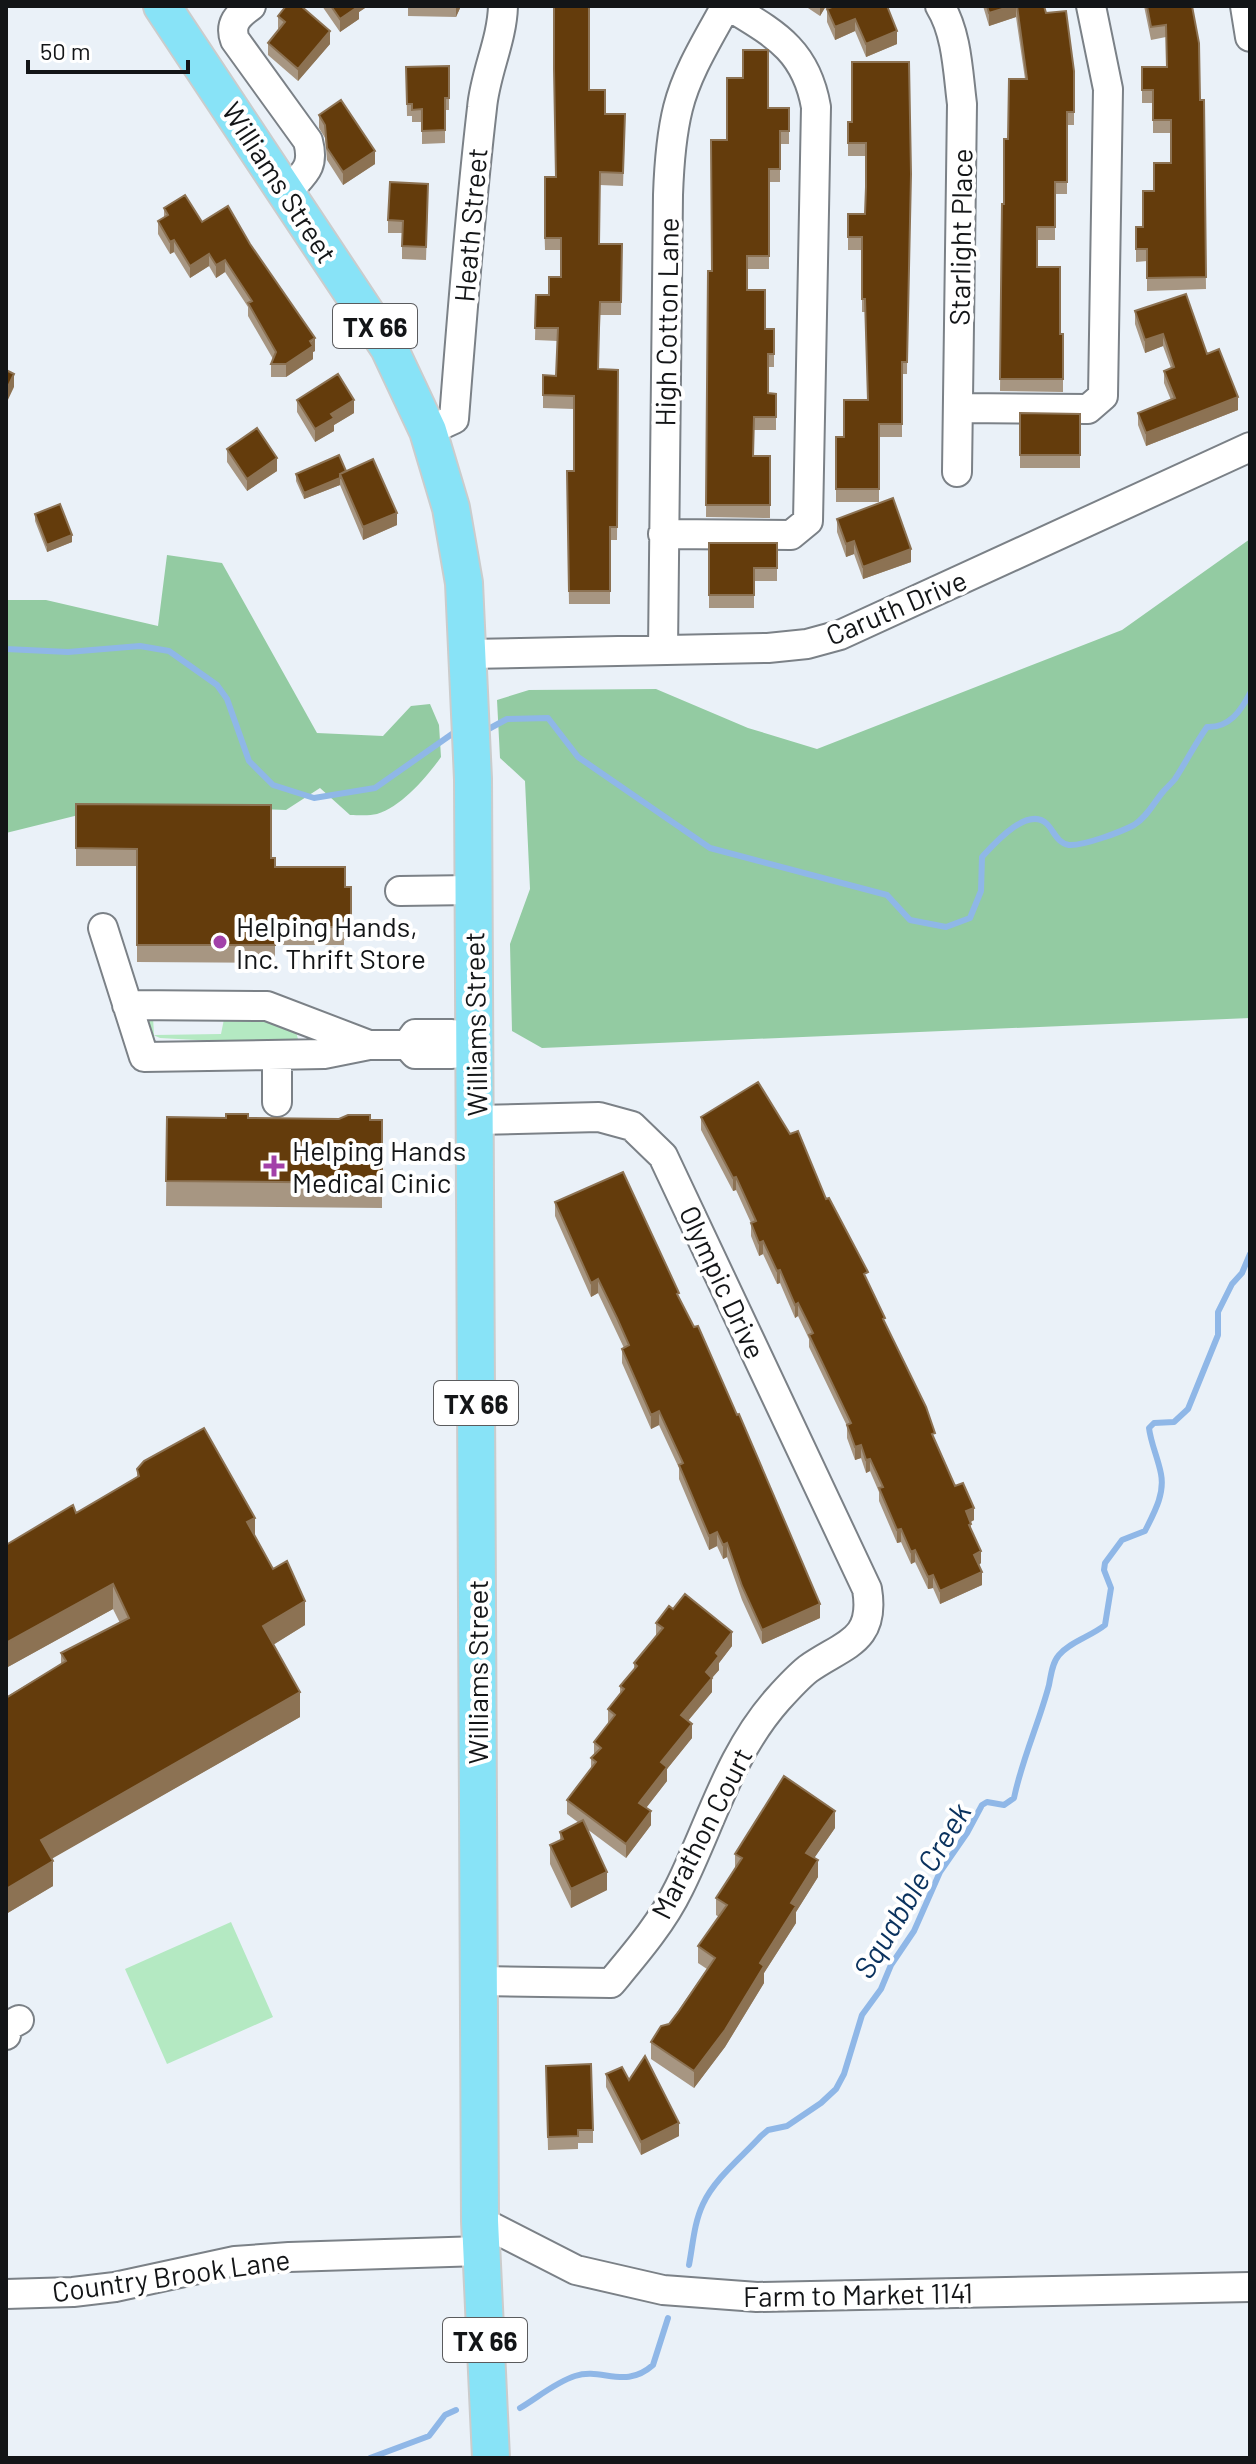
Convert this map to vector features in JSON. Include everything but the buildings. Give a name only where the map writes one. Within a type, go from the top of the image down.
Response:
[{"type":"main road","name":"Williams Street","points":[[173,10],[389,348],[428,431],[451,508],[464,583],[473,779],[473,890],[466,1043],[476,1120],[480,2236]]},
{"type":"main road","name":"TX 66","points":[[480,2236],[491,2458]]},
{"type":"street","points":[[251,6],[234,22],[232,31],[235,40],[308,141],[311,152],[310,167],[287,192]]},
{"type":"street","name":"Heath Street","points":[[428,431],[454,419],[482,102],[501,27],[503,6]]},
{"type":"street","points":[[663,534],[791,535],[808,521],[816,107],[808,75],[792,50],[770,30],[728,6]]},
{"type":"street","name":"High Cotton Lane","points":[[663,650],[671,146],[679,106],[692,69],[728,6]]},
{"type":"street","name":"Starlight Place","points":[[940,6],[946,15],[957,63],[962,104],[957,472]]},
{"type":"street","points":[[958,408],[1088,409],[1103,396],[1108,89],[1091,6]]},
{"type":"street","points":[[1245,6],[1250,37]]},
{"type":"street","name":"Caruth Drive","points":[[468,654],[768,648],[807,644],[840,635],[1250,447]]},
{"type":"street","points":[[400,891],[473,890]]},
{"type":"street","points":[[103,928],[144,1057],[324,1054],[369,1045],[412,1044],[452,1054],[466,1043]]},
{"type":"street","points":[[127,1005],[267,1006],[369,1045]]},
{"type":"street","points":[[277,1055],[277,1102]]},
{"type":"street","name":"Olympic Drive","points":[[476,1120],[599,1117],[632,1126],[663,1156],[867,1589]]},
{"type":"street","name":"Marathon Court","points":[[479,1981],[611,1983],[645,1942],[678,1890],[722,1787],[752,1732],[778,1699],[807,1670],[855,1640],[865,1628],[870,1608],[867,1589]]},
{"type":"street","name":"Farm to Market 1141","points":[[480,2236],[576,2270],[663,2290],[757,2297],[1250,2287]]},
{"type":"street","name":"Country Brook Lane","points":[[6,2294],[49,2294],[115,2287],[235,2261],[480,2236]]},
{"type":"green space","points":[[1250,539],[1250,1018],[542,1048],[512,1031],[510,944],[530,889],[525,781],[500,758],[497,700],[529,690],[656,689],[748,728],[817,749],[1122,630]]},
{"type":"green space","points":[[167,555],[222,563],[317,733],[383,736],[411,706],[430,704],[439,725],[441,757],[413,790],[395,805],[374,815],[350,815],[320,788],[286,810],[123,804],[6,833],[6,600],[46,600],[158,626]]},
{"type":"green space","points":[[143,1014],[153,1017],[154,1035],[221,1034],[224,1019],[263,1017],[296,1032],[298,1039],[271,1044],[160,1038],[151,1034]]},
{"type":"green space","points":[[231,1922],[273,2017],[167,2064],[125,1969]]},
{"type":"waterway","points":[[6,649],[68,652],[140,646],[169,651],[217,685],[227,699],[249,761],[273,785],[314,798],[375,788],[452,734],[460,733]]},
{"type":"waterway","points":[[483,732],[507,719],[548,718],[578,757],[710,848],[887,895],[910,920],[946,927],[970,918],[981,891],[982,857],[1012,828],[1031,819],[1039,819],[1061,842],[1075,845],[1134,825],[1175,779],[1207,727],[1228,721],[1243,706],[1250,693]]},
{"type":"waterway","name":"Squabble Creek","points":[[689,2265],[698,2219],[714,2185],[768,2130],[787,2126],[836,2089],[844,2074],[862,2015],[881,1989],[891,1965],[914,1931],[940,1872],[982,1805],[987,1802],[1004,1805],[1014,1798],[1055,1662],[1069,1646],[1105,1625],[1111,1588],[1104,1570],[1105,1563],[1122,1540],[1145,1531],[1158,1503],[1162,1481],[1149,1428],[1154,1423],[1174,1422],[1188,1409],[1218,1335],[1218,1312],[1250,1254]]},
{"type":"waterway","name":"Squabble Creek","points":[[520,2408],[575,2376],[595,2374],[623,2377],[643,2372],[653,2365],[668,2318]]},
{"type":"waterway","name":"Squabble Creek","points":[[370,2458],[429,2436],[445,2415],[456,2410]]},
{"type":"place","name":"Helping Hands, Inc. Thrift Store","points":[[220,942]]},
{"type":"place","name":"Helping Hands Medical Cinic","points":[[274,1166]]}]
